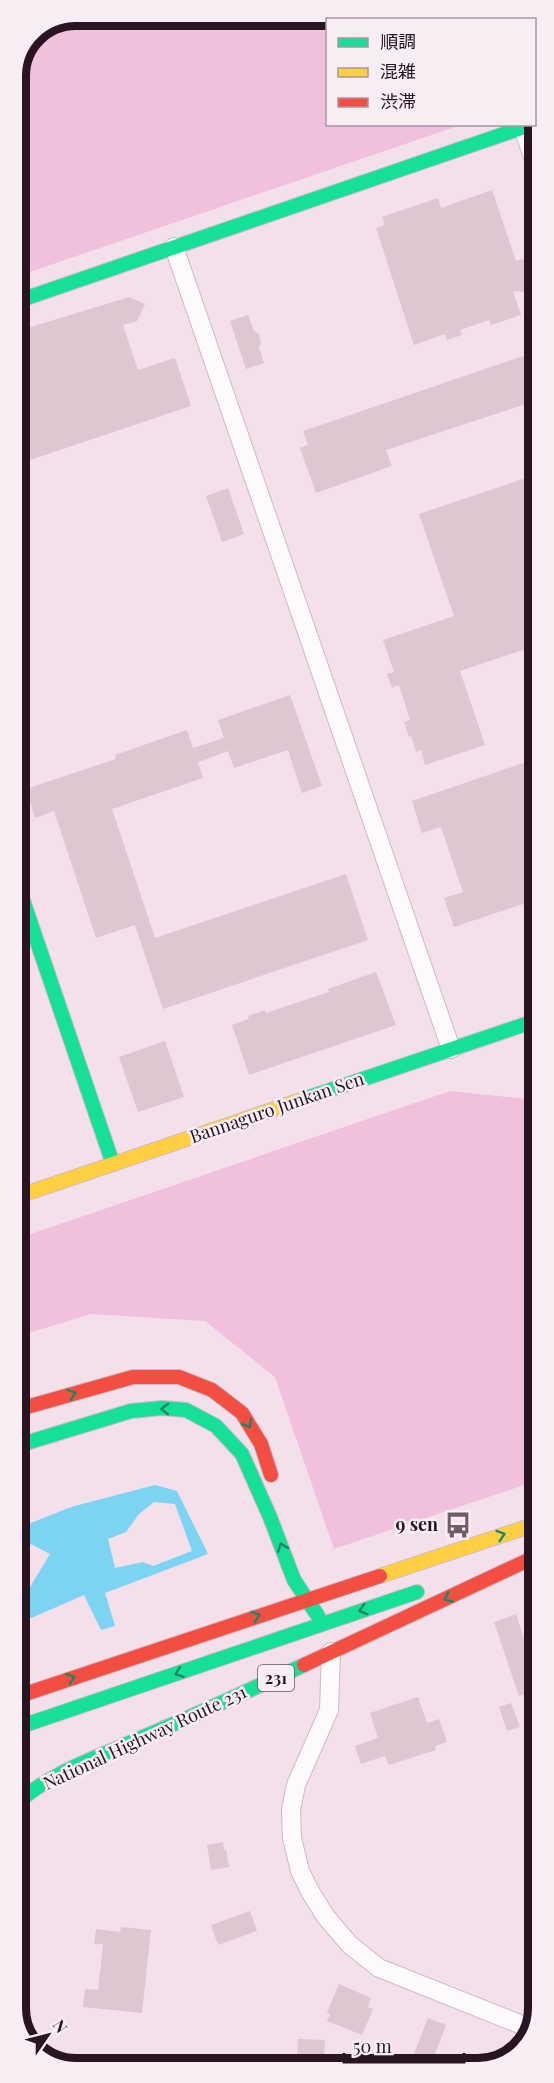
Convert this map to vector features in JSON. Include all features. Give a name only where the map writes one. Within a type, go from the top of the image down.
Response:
[{"type":"main road","points":[[26,298],[528,126]]},
{"type":"main road","points":[[26,912],[113,1164]]},
{"type":"main road","name":"Bannaguro Junkan Sen","points":[[26,1194],[528,1023]]},
{"type":"main road","points":[[26,1407],[133,1377],[179,1377],[212,1390],[242,1413],[261,1444],[275,1487]]},
{"type":"main road","points":[[26,1443],[130,1411],[162,1408],[186,1410],[216,1426],[242,1454],[270,1517],[294,1580],[308,1599],[326,1638]]},
{"type":"main road","points":[[26,1694],[528,1527]]},
{"type":"main road","points":[[294,1541],[305,1574],[308,1599]]},
{"type":"main road","name":"National Highway Route 231","points":[[452,1581],[528,1557]]},
{"type":"main road","name":"National Highway Route 231","points":[[26,1725],[326,1638],[528,1558]]},
{"type":"main road","name":"National Highway Route 231","points":[[26,1795],[63,1773],[227,1701],[326,1638],[430,1588]]},
{"type":"street","points":[[174,247],[451,1049]]},
{"type":"street","points":[[326,1638],[329,1710],[296,1785],[291,1810],[292,1838],[300,1871],[311,1893],[326,1917],[350,1945],[379,1968],[524,2026]]},
{"type":"shaded area","points":[[66,26],[326,26],[326,126],[458,126],[26,273],[26,66],[40,40],[57,29]]},
{"type":"shaded area","points":[[450,1091],[528,1099],[528,1484],[334,1549],[275,1377],[205,1321],[91,1314],[26,1334],[26,1236]]},
{"type":"water","points":[[155,1485],[177,1491],[208,1554],[105,1593],[115,1626],[101,1630],[84,1595],[26,1620],[26,1591],[50,1554],[31,1544],[26,1553],[26,1525],[71,1507]],"holes":[[[154,1502],[175,1504],[192,1551],[153,1566],[143,1562],[115,1568],[108,1539],[126,1532],[139,1514]]]},
{"type":"building","points":[[492,190],[516,261],[526,258],[528,293],[513,291],[521,315],[491,325],[489,320],[460,330],[462,335],[447,340],[445,334],[414,345],[376,228],[385,225],[382,217],[438,198],[441,208]]},
{"type":"building","points":[[129,297],[145,304],[137,321],[123,325],[138,370],[175,358],[191,406],[26,461],[26,329]]},
{"type":"building","points":[[248,315],[254,331],[259,334],[261,342],[259,347],[264,363],[246,369],[230,321]]},
{"type":"building","points":[[528,354],[528,403],[386,450],[392,466],[316,493],[300,448],[308,445],[303,431]]},
{"type":"building","points":[[528,477],[528,648],[460,671],[485,745],[425,765],[421,750],[416,752],[404,722],[410,720],[399,685],[392,688],[387,674],[394,672],[383,640],[454,616],[419,514]]},
{"type":"building","points":[[228,488],[244,534],[222,542],[206,496]]},
{"type":"building","points":[[290,695],[322,786],[302,793],[288,750],[234,768],[228,751],[198,762],[203,778],[112,809],[155,938],[346,874],[368,940],[163,1009],[135,925],[96,938],[54,811],[35,818],[26,789],[116,759],[115,755],[187,730],[193,748],[224,738],[218,720]]},
{"type":"building","points":[[528,761],[528,902],[454,927],[444,898],[463,892],[441,827],[422,833],[412,801]]},
{"type":"building","points":[[376,972],[396,1025],[249,1075],[232,1025],[249,1019],[248,1016],[265,1010],[266,1013],[329,992],[328,989]]},
{"type":"building","points":[[165,1041],[184,1097],[138,1112],[119,1057]]},
{"type":"building","points":[[516,1614],[526,1645],[528,1645],[528,1693],[519,1696],[494,1622]]},
{"type":"building","points":[[418,1697],[427,1723],[439,1719],[447,1742],[435,1746],[436,1750],[389,1765],[385,1756],[361,1764],[355,1746],[378,1738],[370,1713]]},
{"type":"building","points":[[511,1703],[520,1727],[507,1731],[499,1707]]},
{"type":"building","points":[[223,1842],[229,1867],[211,1870],[207,1845]]},
{"type":"building","points":[[250,1911],[257,1931],[218,1945],[211,1925]]},
{"type":"building","points":[[121,1927],[151,1930],[142,2013],[83,2007],[85,1989],[98,1990],[103,1944],[94,1944],[96,1929],[120,1932]]},
{"type":"building","points":[[339,1984],[371,1998],[368,2007],[373,2009],[362,2035],[327,2021],[330,2014],[327,2012]]},
{"type":"building","points":[[428,2018],[446,2025],[433,2058],[413,2058]]},
{"type":"building","points":[[298,2039],[325,2040],[324,2056],[297,2055]]},
{"type":"traffic: fast","points":[[26,298],[527,126]]},
{"type":"traffic: fast","points":[[26,909],[113,1164]]},
{"type":"traffic: fast","points":[[304,1099],[528,1023]]},
{"type":"traffic: fast","points":[[26,1443],[131,1411],[162,1408],[186,1410],[216,1426],[242,1454],[270,1517],[294,1580],[318,1616]]},
{"type":"traffic: fast","points":[[26,1725],[417,1592]]},
{"type":"traffic: fast","points":[[26,1796],[44,1783],[76,1766],[304,1665]]},
{"type":"traffic: slow","points":[[26,1194],[304,1099]]},
{"type":"traffic: slow","points":[[380,1576],[528,1527]]},
{"type":"traffic: jam","points":[[26,1407],[133,1377],[179,1377],[212,1390],[242,1413],[261,1444],[271,1475]]},
{"type":"traffic: jam","points":[[304,1665],[528,1560]]},
{"type":"traffic: jam","points":[[26,1694],[380,1576]]},
{"type":"place","name":"9 sen","points":[[458,1525]]}]
